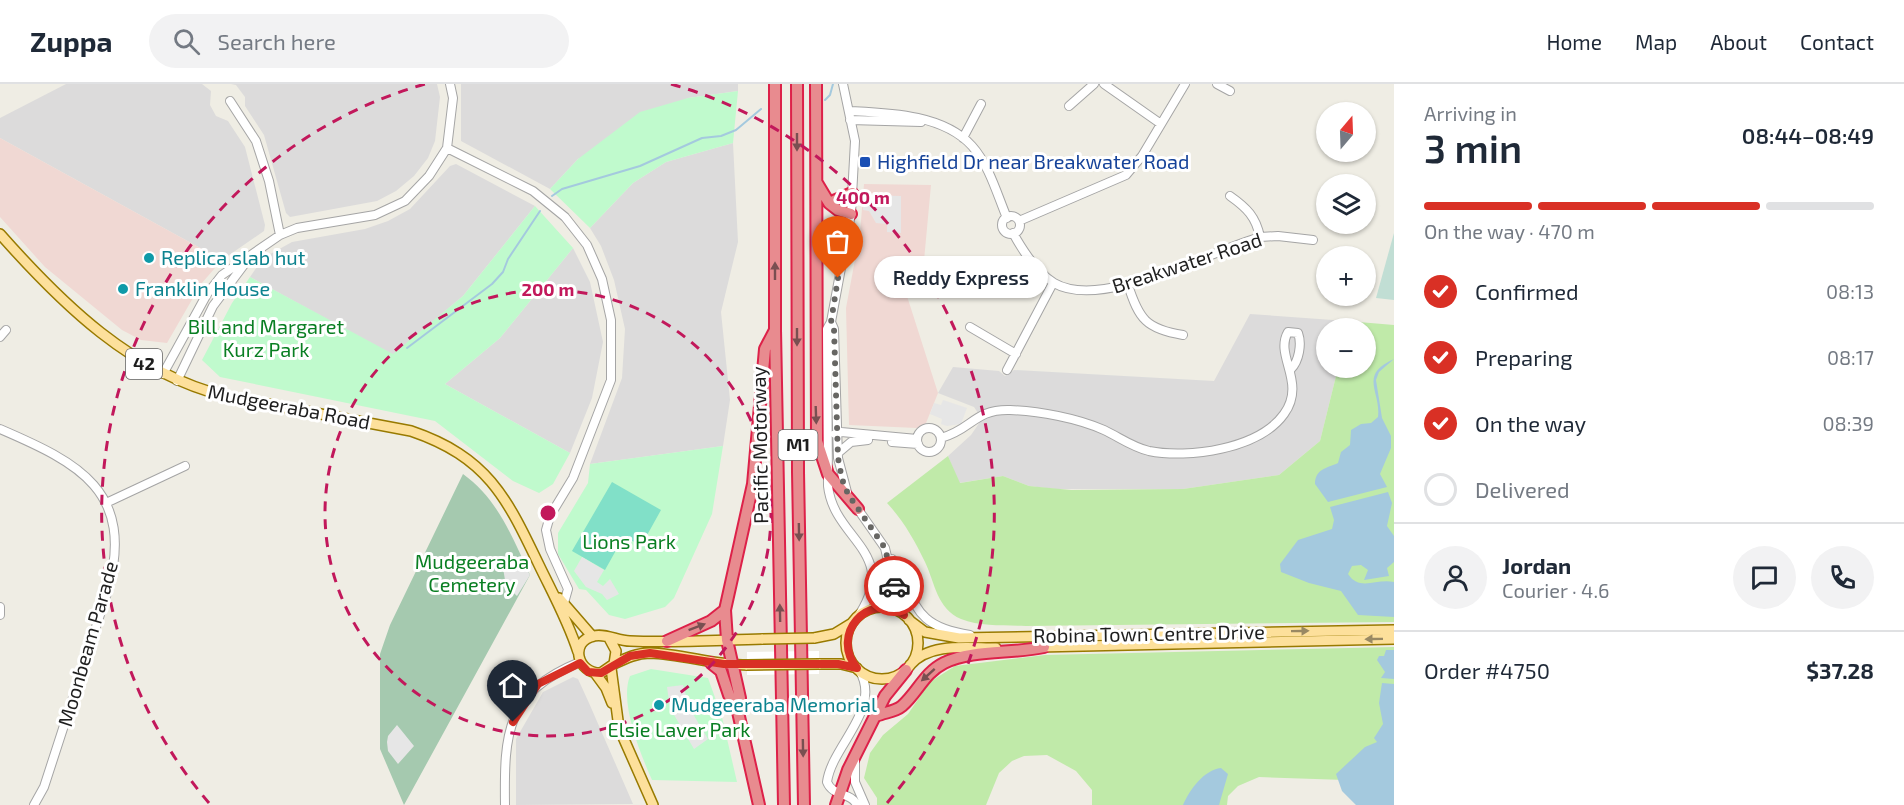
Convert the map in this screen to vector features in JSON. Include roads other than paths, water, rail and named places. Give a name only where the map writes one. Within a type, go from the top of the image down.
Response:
[{"type":"highway","name":"Pacific Motorway","points":[[775,84],[775,330],[784,805]]},
{"type":"highway","name":"Pacific Motorway","points":[[797,84],[798,472],[804,805]]},
{"type":"highway","name":"M1","points":[[816,84],[816,416],[819,449],[828,474],[858,509]]},
{"type":"highway","points":[[817,183],[829,203],[838,210],[851,214]]},
{"type":"highway","points":[[829,203],[852,193]]},
{"type":"highway","name":"M1","points":[[738,712],[740,698],[727,640],[725,610],[753,484],[765,349],[775,330]]},
{"type":"highway","points":[[667,641],[711,621],[725,610]]},
{"type":"highway","points":[[876,716],[902,706],[925,677],[951,660],[968,655],[1015,653],[1044,647]]},
{"type":"highway","name":"M1","points":[[711,663],[721,671],[729,695],[738,712],[751,761],[759,805]]},
{"type":"highway","points":[[836,805],[855,756],[889,689],[908,668]]},
{"type":"main road","name":"Mudgeeraba Road","points":[[0,234],[74,309],[112,343],[177,381],[225,396],[390,426],[434,439],[474,464],[499,490],[522,527],[578,652]]},
{"type":"main road","name":"Mudgeeraba Road","points":[[553,592],[592,636]]},
{"type":"main road","points":[[595,674],[630,656],[650,653],[733,665],[841,664],[881,679],[893,677],[908,668],[918,643],[915,630],[907,618],[890,608],[877,608],[856,618],[838,632],[814,638],[628,641],[592,636],[583,642],[578,652],[580,663],[595,674],[606,688],[629,755],[652,805]]},
{"type":"main road","points":[[856,618],[849,630],[847,645],[850,657],[858,669]]},
{"type":"main road","name":"Robina Town Centre Drive","points":[[907,618],[919,629],[935,635],[990,638],[1355,635],[1394,639]]},
{"type":"main road","name":"Robina Town Centre Drive","points":[[908,668],[919,656],[935,650],[1355,635],[1394,630]]},
{"type":"main road","points":[[609,638],[616,651],[613,666],[617,717]]},
{"type":"street","points":[[163,374],[207,294],[222,275],[280,235],[297,228],[375,215],[405,201],[429,176],[447,148],[453,98],[450,84]]},
{"type":"street","points":[[843,84],[855,141],[851,214],[831,322],[827,329],[828,474],[833,507],[863,547],[870,564],[871,591],[856,618]]},
{"type":"street","points":[[1069,106],[1094,84]]},
{"type":"street","points":[[1104,84],[1161,124]]},
{"type":"street","points":[[1019,221],[1126,175],[1142,156],[1185,84]]},
{"type":"street","points":[[1217,84],[1230,92]]},
{"type":"street","points":[[230,101],[256,141],[269,181],[280,235]]},
{"type":"street","points":[[963,138],[981,104]]},
{"type":"street","points":[[849,115],[928,123],[963,138],[974,148],[986,168],[1007,218]]},
{"type":"street","points":[[447,148],[533,191],[565,217],[587,245],[602,279],[611,320],[611,380],[573,478],[550,516],[546,530],[549,549],[568,589],[564,603]]},
{"type":"street","points":[[1230,196],[1248,208],[1257,224],[1260,237]]},
{"type":"street","points":[[1007,370],[1053,283],[1023,251],[1013,233],[1003,229],[1002,223],[1007,218],[1015,217],[1019,221],[1019,229],[1013,233]]},
{"type":"street","name":"Breakwater Road","points":[[1053,283],[1072,289],[1095,292],[1128,285],[1260,237],[1278,236],[1313,240]]},
{"type":"street","points":[[177,381],[213,306],[248,259]]},
{"type":"street","points":[[1128,285],[1137,311],[1147,323],[1162,331],[1183,334]]},
{"type":"street","points":[[831,322],[834,329],[838,453],[844,484],[858,509]]},
{"type":"street","points":[[970,327],[1016,354]]},
{"type":"street","points":[[941,438],[959,433],[982,413],[1009,410],[1094,426],[1131,446],[1149,451],[1182,453],[1220,448],[1248,442],[1274,426],[1285,412],[1290,400],[1291,369]]},
{"type":"street","points":[[917,442],[922,430],[930,428],[936,430],[941,438]]},
{"type":"street","name":"Moonbeam Parade","points":[[0,429],[54,453],[78,468],[94,484],[106,503],[115,533],[115,566],[45,787],[34,805]]},
{"type":"street","points":[[828,443],[838,432]]},
{"type":"street","points":[[838,432],[917,442],[923,450],[931,452],[938,447],[941,438]]},
{"type":"street","points":[[838,453],[847,444],[858,440],[917,442]]},
{"type":"street","points":[[106,503],[185,466]]},
{"type":"street","name":"M1","points":[[858,509],[885,548],[897,600],[907,618]]},
{"type":"street","points":[[885,548],[911,601],[925,618],[945,629],[990,638]]},
{"type":"street","points":[[0,607],[0,615]]},
{"type":"street","points":[[505,805],[504,747],[513,722],[538,684],[580,663]]},
{"type":"street","points":[[857,805],[853,798],[830,789],[828,779],[864,701],[864,684],[858,669]]},
{"type":"street","points":[[855,756],[854,779],[865,805]]},
{"type":"waterway","points":[[825,100],[830,95],[833,84]]},
{"type":"waterway","points":[[552,196],[562,189],[640,166],[702,138],[721,136],[736,130],[761,109]]},
{"type":"waterway","points":[[407,348],[492,284],[503,272],[508,259],[540,211]]},
{"type":"place","name":"Highfield Dr near Breakwater Road","points":[[865,162]]},
{"type":"place","name":"Replica slab hut","points":[[149,258]]},
{"type":"place","name":"Reddy Express","points":[[838,278]]},
{"type":"place","name":"Franklin House","points":[[123,289]]},
{"type":"place","name":"Mudgeeraba Memorial","points":[[659,705]]},
{"type":"park label","name":"Bill and Margaret Kurz Park","points":[[266,338]]},
{"type":"park label","name":"Lions Park","points":[[629,542]]},
{"type":"park label","name":"Mudgeeraba Cemetery","points":[[472,574]]},
{"type":"park label","name":"Elsie Laver Park","points":[[679,730]]}]
